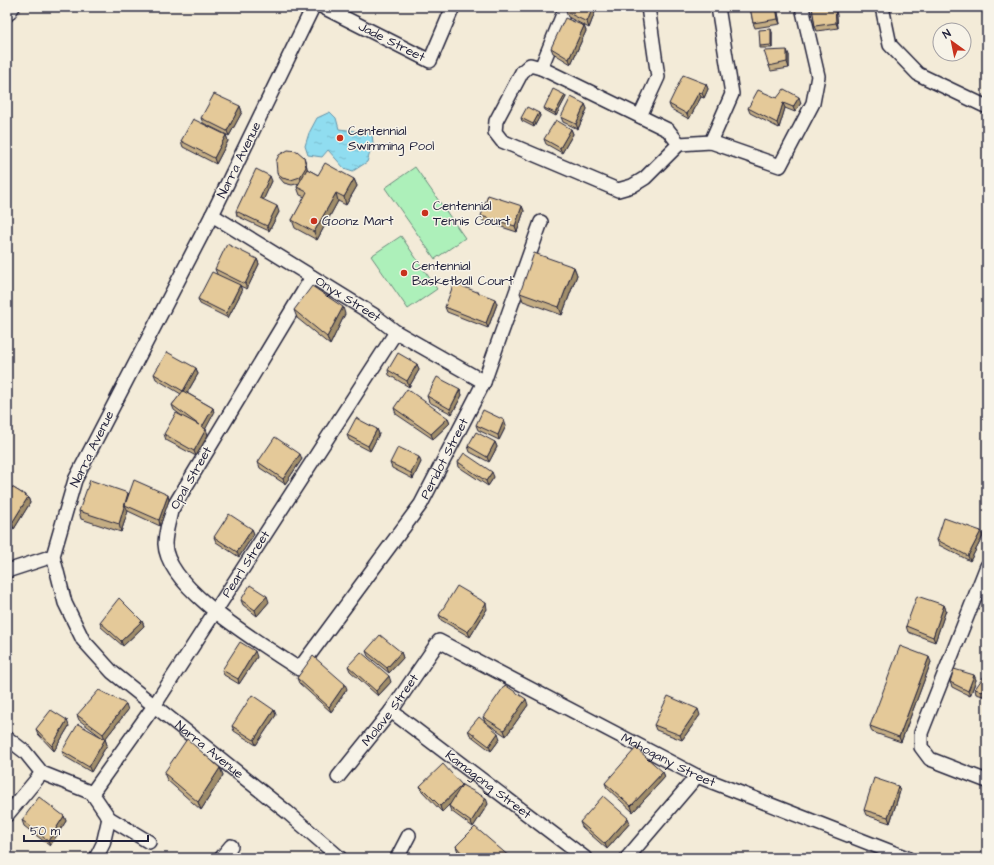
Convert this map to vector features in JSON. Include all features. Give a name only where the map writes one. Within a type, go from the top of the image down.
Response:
[{"type":"street","points":[[7,15],[13,7]]},
{"type":"street","name":"Narra Avenue","points":[[313,7],[212,215],[75,480],[53,556],[65,603],[83,640],[112,672],[287,812],[340,858]]},
{"type":"street","name":"Jade Street","points":[[323,7],[430,61],[453,7]]},
{"type":"street","points":[[541,68],[566,7]]},
{"type":"street","points":[[640,116],[658,77],[648,7]]},
{"type":"street","points":[[711,142],[732,94],[718,7]]},
{"type":"street","points":[[679,144],[668,130],[541,68],[530,65],[522,72],[496,121],[495,132],[502,141],[618,190],[632,186],[645,178],[679,144],[711,142],[780,166],[812,103],[818,76],[802,7]]},
{"type":"street","points":[[882,7],[890,45],[918,74],[987,107]]},
{"type":"street","name":"Onyx Street","points":[[212,215],[374,315],[396,332],[484,382]]},
{"type":"street","name":"Peridot Street","points":[[299,669],[421,504],[484,382],[541,222]]},
{"type":"street","name":"Opal Street","points":[[299,669],[215,612],[188,588],[171,563],[165,544],[171,511],[312,277]]},
{"type":"street","name":"Pearl Street","points":[[92,793],[154,706],[396,332]]},
{"type":"street","points":[[7,571],[53,556]]},
{"type":"street","points":[[987,566],[921,733],[921,747],[930,759],[987,782]]},
{"type":"street","name":"Molave Street","points":[[338,777],[391,711],[439,642]]},
{"type":"street","name":"Mahogany Street","points":[[439,642],[697,776],[907,858]]},
{"type":"street","name":"Kamagong Street","points":[[391,711],[585,858]]},
{"type":"street","points":[[7,738],[25,752],[42,773],[92,793],[109,818],[149,842]]},
{"type":"street","points":[[7,815],[42,773]]},
{"type":"street","points":[[627,858],[697,776]]},
{"type":"street","points":[[96,858],[103,844],[109,818]]},
{"type":"street","points":[[397,858],[409,836]]},
{"type":"street","points":[[221,858],[231,846]]},
{"type":"green space","name":"Centennial Tennis Court","points":[[415,167],[465,238],[435,259],[385,188]]},
{"type":"green space","name":"Centennial Basketball Court","points":[[401,236],[437,289],[408,309],[371,256]]},
{"type":"water","name":"Centennial Swimming Pool","points":[[330,112],[336,118],[339,129],[372,133],[373,143],[367,162],[353,171],[344,168],[328,150],[322,157],[308,155],[305,146],[309,133],[317,118]]},
{"type":"building","points":[[569,7],[593,7],[587,22],[566,12]]},
{"type":"building","points":[[750,7],[776,7],[778,19],[753,23]]},
{"type":"building","points":[[812,7],[835,7],[836,23],[815,26]]},
{"type":"building","points":[[565,18],[584,26],[569,59],[551,48]]},
{"type":"building","points":[[771,29],[771,45],[760,46],[759,30]]},
{"type":"building","points":[[787,50],[787,62],[769,66],[764,51]]},
{"type":"building","points":[[683,75],[706,84],[702,93],[699,92],[687,114],[669,104]]},
{"type":"building","points":[[553,89],[565,95],[555,113],[544,108]]},
{"type":"building","points":[[784,89],[799,97],[793,107],[783,103],[777,123],[748,108],[758,90],[777,98]]},
{"type":"building","points":[[214,94],[240,106],[227,131],[201,118]]},
{"type":"building","points":[[571,97],[585,104],[576,124],[561,117]]},
{"type":"building","points":[[527,107],[539,113],[533,124],[521,118]]},
{"type":"building","points":[[193,119],[226,135],[214,158],[181,141]]},
{"type":"building","points":[[556,120],[571,129],[560,148],[544,139]]},
{"type":"building","points":[[288,150],[297,151],[304,157],[306,167],[300,177],[291,180],[282,178],[277,172],[276,161],[279,155]]},
{"type":"building","points":[[325,163],[354,179],[344,197],[336,193],[314,232],[292,220],[307,192],[297,187],[307,169],[318,175]]},
{"type":"building","points":[[256,169],[270,176],[260,198],[277,206],[267,226],[236,211]]},
{"type":"building","points":[[488,195],[522,206],[515,226],[481,216]]},
{"type":"building","points":[[227,244],[257,259],[245,284],[215,269]]},
{"type":"building","points":[[534,253],[574,267],[559,307],[520,293]]},
{"type":"building","points":[[212,272],[240,285],[226,313],[198,299]]},
{"type":"building","points":[[454,283],[495,299],[486,323],[445,307]]},
{"type":"building","points":[[312,286],[343,307],[327,337],[294,310]]},
{"type":"building","points":[[167,352],[196,368],[183,391],[154,374]]},
{"type":"building","points":[[398,353],[417,364],[407,381],[388,370]]},
{"type":"building","points":[[437,377],[460,389],[450,409],[427,396]]},
{"type":"building","points":[[407,389],[448,418],[431,434],[394,408]]},
{"type":"building","points":[[183,391],[213,408],[202,427],[206,429],[194,451],[164,434],[176,413],[199,425],[172,405]]},
{"type":"building","points":[[483,410],[504,420],[498,435],[476,425]]},
{"type":"building","points":[[356,418],[377,429],[368,446],[347,435]]},
{"type":"building","points":[[476,432],[495,442],[487,457],[468,446]]},
{"type":"building","points":[[275,437],[300,454],[283,479],[258,462]]},
{"type":"building","points":[[398,447],[419,457],[411,473],[390,463]]},
{"type":"building","points":[[464,453],[492,472],[486,481],[458,462]]},
{"type":"building","points":[[90,480],[128,493],[119,524],[79,511]]},
{"type":"building","points":[[134,480],[168,495],[159,520],[125,505]]},
{"type":"building","points":[[7,484],[28,497],[12,523],[7,520]]},
{"type":"building","points":[[229,514],[252,529],[237,552],[214,537]]},
{"type":"building","points":[[944,518],[981,531],[968,556],[937,540]]},
{"type":"building","points":[[250,585],[267,596],[255,610],[241,600]]},
{"type":"building","points":[[457,586],[486,603],[468,632],[439,615]]},
{"type":"building","points":[[917,596],[944,605],[933,637],[906,626]]},
{"type":"building","points":[[119,598],[142,621],[121,641],[100,622]]},
{"type":"building","points":[[380,635],[401,652],[387,668],[366,651]]},
{"type":"building","points":[[240,642],[255,651],[238,679],[222,670]]},
{"type":"building","points":[[900,646],[929,657],[899,737],[870,726]]},
{"type":"building","points":[[361,652],[389,676],[376,691],[348,666]]},
{"type":"building","points":[[313,656],[345,684],[329,707],[297,678]]},
{"type":"building","points":[[954,669],[974,675],[968,691],[950,682]]},
{"type":"building","points":[[984,676],[987,677],[987,693],[975,689]]},
{"type":"building","points":[[505,685],[526,699],[504,730],[483,717]]},
{"type":"building","points":[[99,690],[126,704],[103,734],[77,715]]},
{"type":"building","points":[[252,695],[274,710],[254,740],[232,726]]},
{"type":"building","points":[[668,696],[698,709],[680,735],[654,725]]},
{"type":"building","points":[[51,710],[67,720],[52,746],[36,729]]},
{"type":"building","points":[[479,717],[498,733],[489,746],[468,730]]},
{"type":"building","points":[[78,724],[105,739],[89,767],[62,751]]},
{"type":"building","points":[[187,739],[220,768],[198,802],[164,773]]},
{"type":"building","points":[[636,748],[663,772],[631,806],[605,783]]},
{"type":"building","points":[[443,764],[462,785],[440,806],[420,786]]},
{"type":"building","points":[[874,778],[898,786],[888,817],[864,810]]},
{"type":"building","points":[[462,785],[486,798],[471,822],[449,806]]},
{"type":"building","points":[[603,796],[628,818],[605,844],[580,822]]},
{"type":"building","points":[[39,797],[64,816],[48,841],[22,820]]},
{"type":"building","points":[[475,827],[511,858],[466,858],[456,846]]},
{"type":"place","name":"Centennial Swimming Pool","points":[[340,138]]},
{"type":"place","name":"Centennial Tennis Court","points":[[425,213]]},
{"type":"place","name":"Goonz Mart","points":[[314,221]]},
{"type":"place","name":"Centennial Basketball Court","points":[[404,273]]}]
